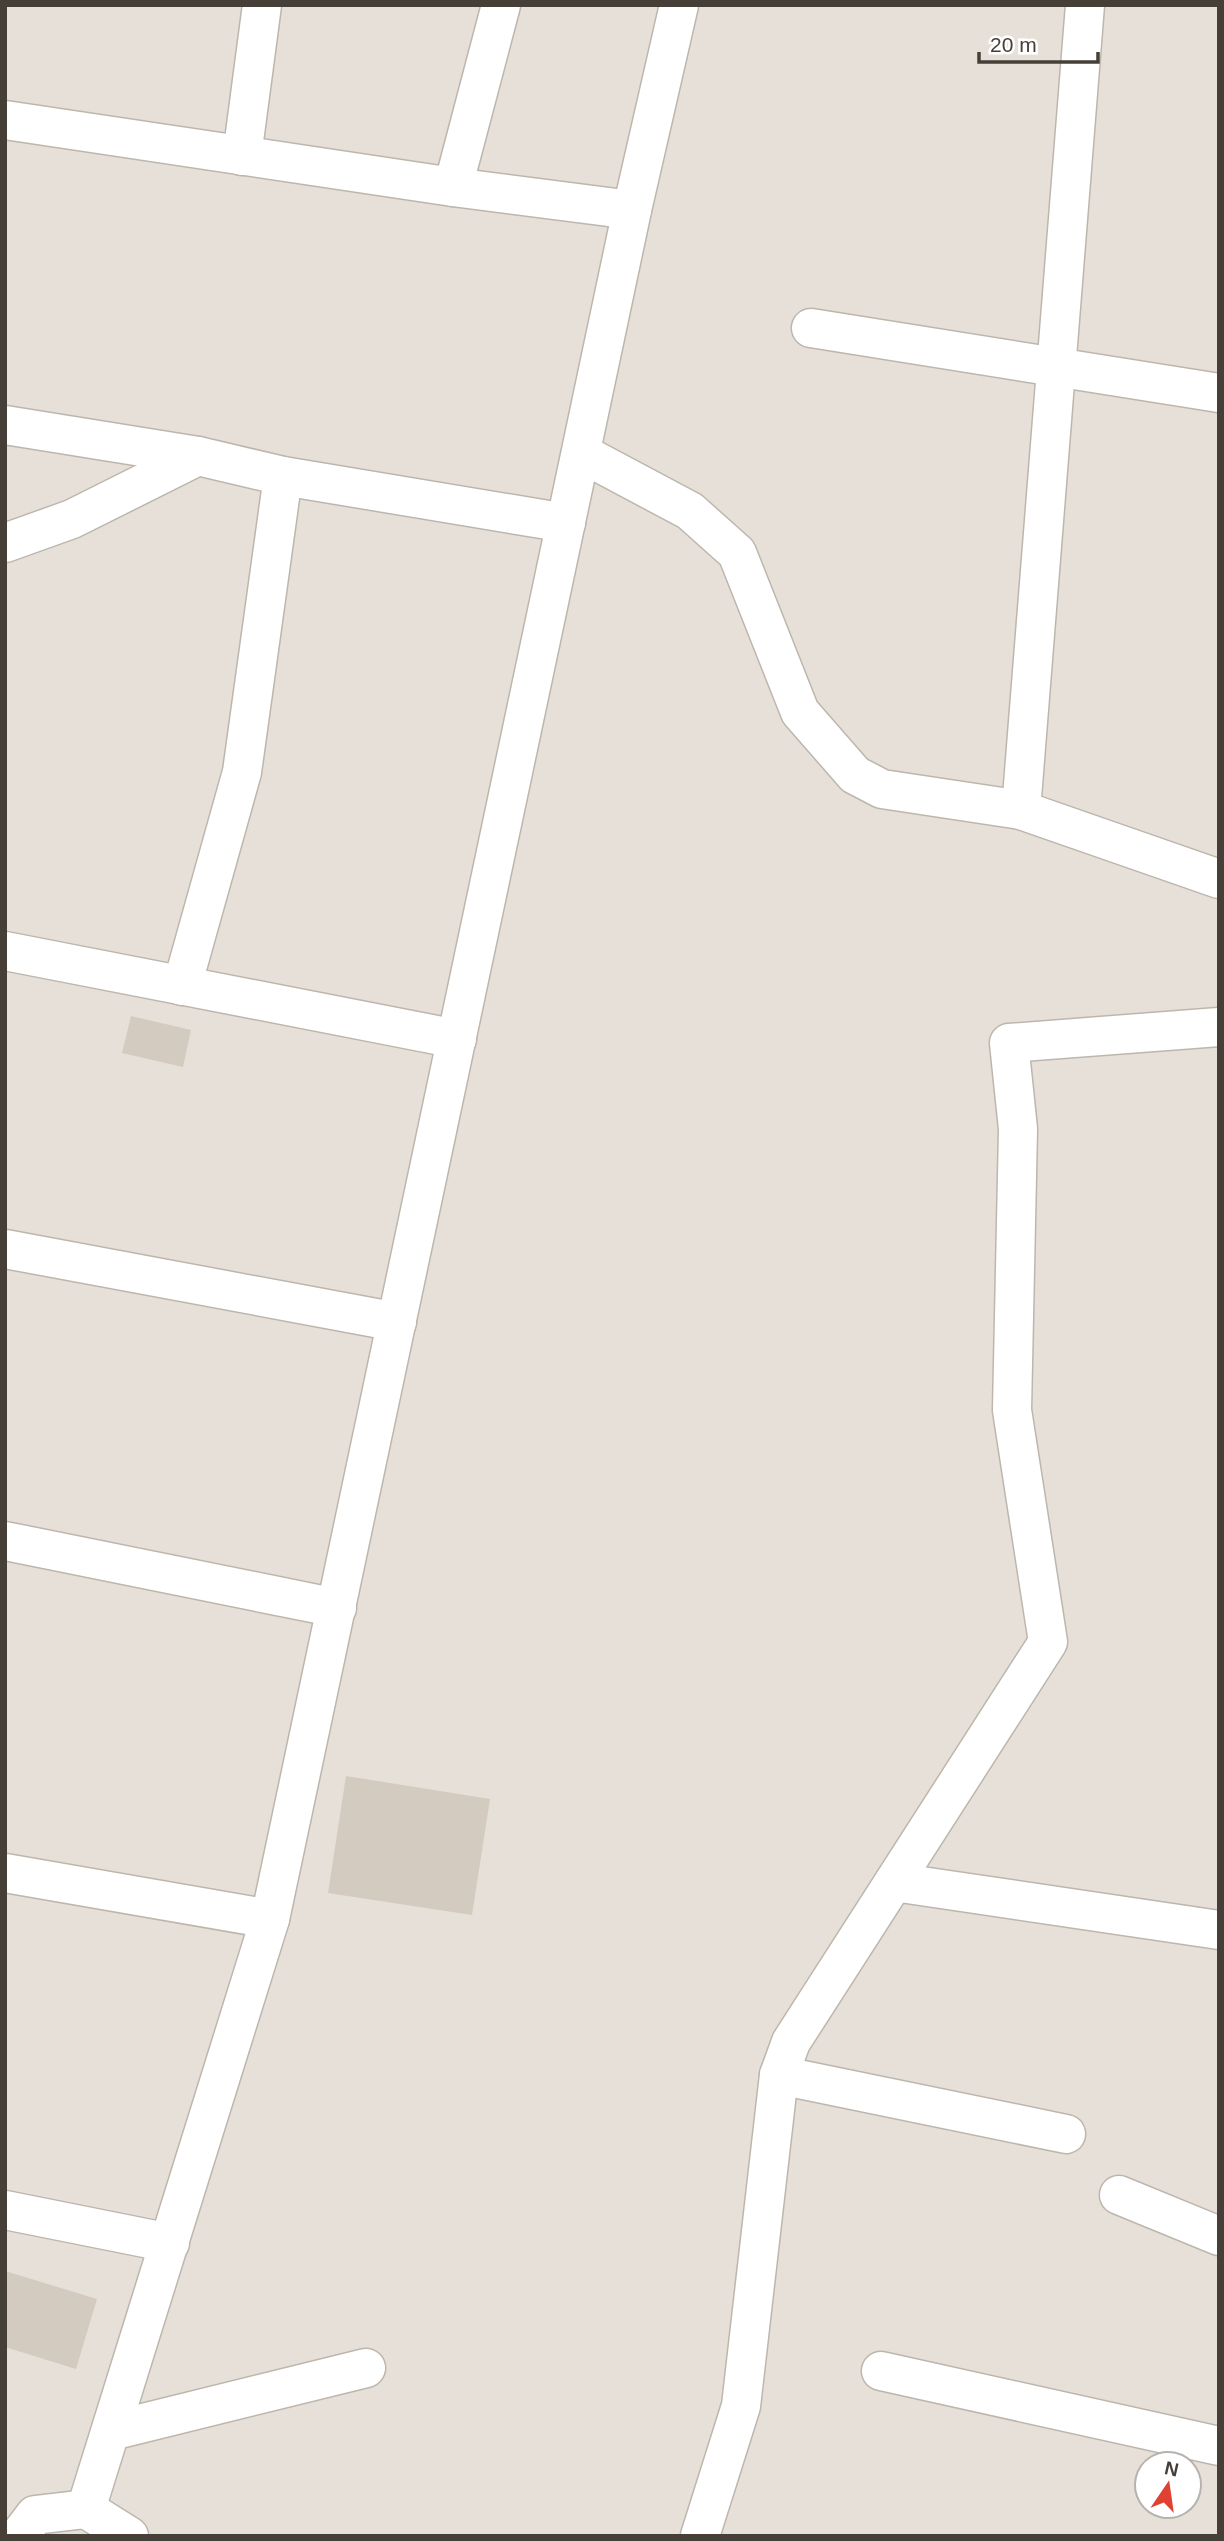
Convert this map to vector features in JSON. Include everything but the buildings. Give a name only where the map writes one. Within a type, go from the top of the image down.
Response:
[{"type":"street","points":[[242,156],[262,5]]},
{"type":"street","points":[[453,187],[501,5]]},
{"type":"street","points":[[86,2510],[270,1919],[632,210],[679,5]]},
{"type":"street","points":[[1021,810],[1085,5]]},
{"type":"street","points":[[5,120],[453,187],[632,210]]},
{"type":"street","points":[[811,328],[1219,393]]},
{"type":"street","points":[[5,425],[198,456],[283,476],[566,523]]},
{"type":"street","points":[[581,453],[690,511],[737,552],[800,712],[855,775],[882,789],[1021,810],[1219,879]]},
{"type":"street","points":[[5,543],[72,519],[198,456]]},
{"type":"street","points":[[182,986],[242,772],[283,476]]},
{"type":"street","points":[[5,951],[457,1039]]},
{"type":"street","points":[[700,2536],[741,2406],[779,2075],[791,2042],[1048,1642],[1012,1410],[1018,1129],[1009,1043],[1219,1027]]},
{"type":"street","points":[[5,1249],[397,1322]]},
{"type":"street","points":[[5,1541],[337,1608]]},
{"type":"street","points":[[5,1873],[270,1919]]},
{"type":"street","points":[[894,1882],[1219,1930]]},
{"type":"street","points":[[779,2075],[1066,2134]]},
{"type":"street","points":[[1119,2195],[1219,2236]]},
{"type":"street","points":[[5,2210],[170,2243]]},
{"type":"street","points":[[111,2431],[366,2368]]},
{"type":"street","points":[[881,2371],[1219,2446]]},
{"type":"street","points":[[20,2520],[86,2510],[129,2536]]},
{"type":"shaded area","points":[[5,5],[1219,5],[1219,2536],[5,2536]]}]
